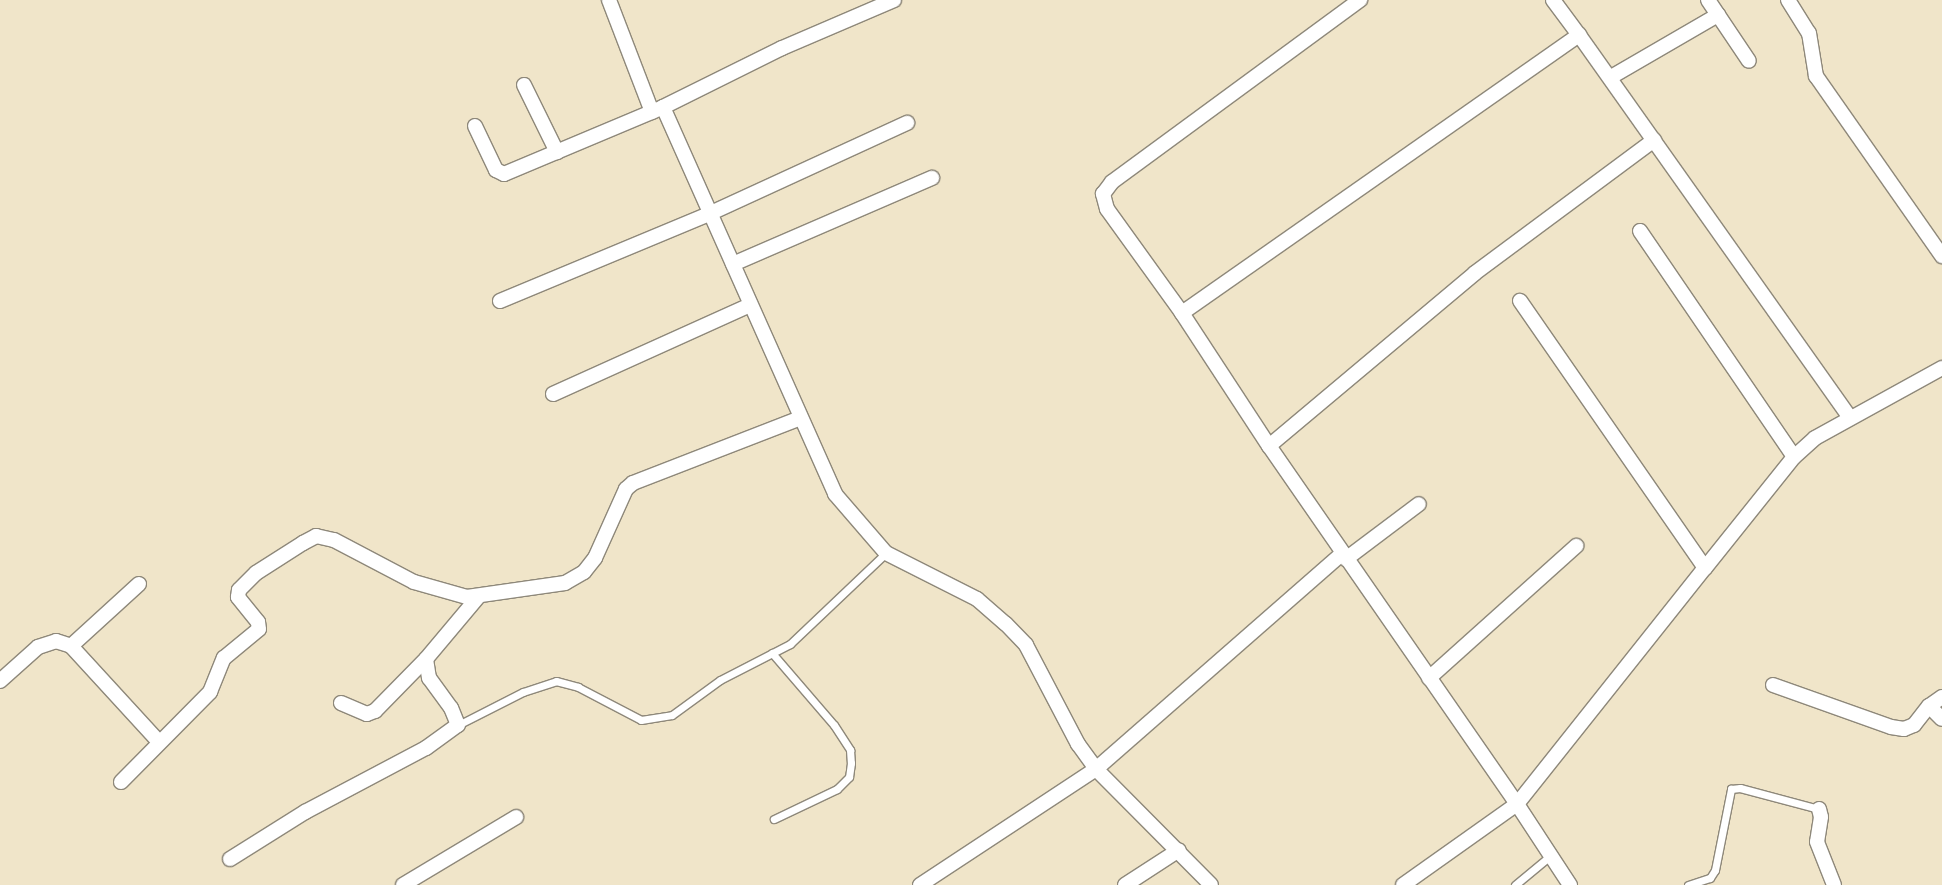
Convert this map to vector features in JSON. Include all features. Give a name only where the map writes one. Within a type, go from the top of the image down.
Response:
[{"type":"street","points":[[609,0],[658,109],[734,264],[750,305],[835,494],[886,553],[977,599],[1006,624],[1026,645],[1078,744],[1096,769],[1179,850],[1211,885]]},
{"type":"street","points":[[475,126],[500,173],[557,152],[658,109],[782,48],[894,0]]},
{"type":"street","points":[[1360,0],[1112,182],[1102,194],[1107,208],[1182,313],[1344,557],[1517,804],[1570,885]]},
{"type":"street","points":[[1553,0],[1611,77],[1849,417]]},
{"type":"street","points":[[1708,0],[1749,61]]},
{"type":"street","points":[[1788,0],[1809,33],[1816,76],[1942,256]]},
{"type":"street","points":[[1611,77],[1718,16]]},
{"type":"street","points":[[1182,313],[1579,35]]},
{"type":"street","points":[[524,85],[557,152]]},
{"type":"street","points":[[500,301],[711,214],[907,122]]},
{"type":"street","points":[[1269,446],[1475,273],[1654,140]]},
{"type":"street","points":[[734,264],[932,178]]},
{"type":"street","points":[[1640,231],[1794,457]]},
{"type":"street","points":[[1520,301],[1705,568]]},
{"type":"street","points":[[553,394],[750,305]]},
{"type":"street","points":[[1403,885],[1517,804],[1794,457],[1815,438],[1849,417],[1942,368]]},
{"type":"street","points":[[121,782],[210,692],[224,658],[259,629],[258,622],[238,597],[239,590],[256,573],[316,536],[334,540],[414,582],[444,592],[478,597],[576,578],[595,558],[626,489],[633,483],[801,418]]},
{"type":"street","points":[[920,885],[1096,769],[1344,557],[1419,504]]},
{"type":"street","points":[[1429,678],[1576,546]]},
{"type":"street","points":[[71,646],[139,584]]},
{"type":"street","points":[[341,703],[367,714],[375,710],[426,659],[478,597]]},
{"type":"street","points":[[0,681],[38,647],[56,641],[71,646],[159,742]]},
{"type":"street","points":[[230,858],[305,812],[426,748],[458,726],[451,708],[429,678],[426,659]]},
{"type":"street","points":[[1773,684],[1891,727],[1904,729],[1914,725],[1929,706],[1942,697]]},
{"type":"street","points":[[1929,706],[1942,720]]},
{"type":"street","points":[[1819,809],[1821,817],[1817,842],[1834,885]]},
{"type":"street","points":[[403,885],[516,817]]},
{"type":"street","points":[[1125,885],[1179,850]]},
{"type":"lane","points":[[458,726],[523,692],[556,681],[578,687],[628,716],[641,720],[657,719],[687,706],[720,680],[790,644],[886,553]]},
{"type":"lane","points":[[772,653],[834,725],[850,750],[851,763],[849,777],[837,789],[774,819]]},
{"type":"lane","points":[[1688,885],[1710,878],[1715,870],[1731,789],[1740,788],[1819,809]]},
{"type":"lane","points":[[1515,885],[1550,856]]}]
